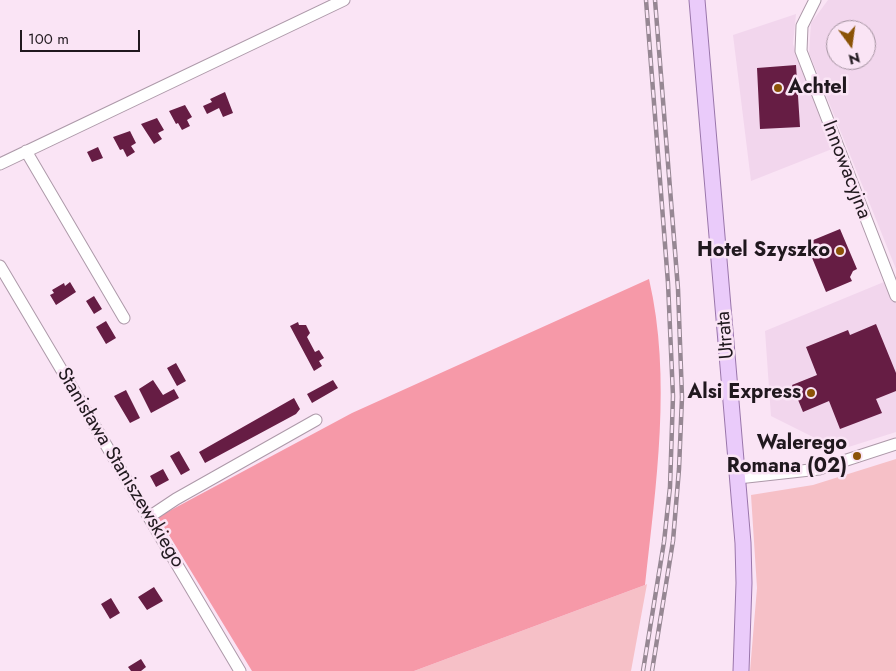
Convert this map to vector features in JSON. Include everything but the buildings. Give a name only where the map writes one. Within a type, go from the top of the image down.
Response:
[{"type":"main road","name":"Utrata","points":[[697,0],[738,478],[744,583],[742,671]]},
{"type":"street","points":[[0,164],[344,0]]},
{"type":"street","name":"Innowacyjna","points":[[815,0],[802,26],[801,51],[896,296]]},
{"type":"street","points":[[26,151],[124,318]]},
{"type":"street","name":"Stanisława Staniszewskiego","points":[[0,266],[240,671]]},
{"type":"street","points":[[149,517],[176,499],[316,420]]},
{"type":"street","points":[[738,478],[819,469],[896,444]]},
{"type":"shaded area","points":[[828,0],[896,0],[896,269],[809,53],[811,23]]},
{"type":"shaded area","points":[[796,14],[793,44],[832,149],[751,181],[733,35]]},
{"type":"shaded area","points":[[896,277],[896,432],[839,450],[771,416],[765,331]]},
{"type":"shaded area","points":[[649,279],[656,316],[661,393],[654,509],[645,585],[414,671],[252,671],[158,517],[352,413]]},
{"type":"shaded area","points":[[896,459],[896,671],[750,671],[757,588],[751,495],[813,485]]},
{"type":"shaded area","points":[[647,584],[631,671],[414,671],[645,585]]},
{"type":"railway","points":[[643,671],[664,542],[670,487],[673,396],[668,283],[646,0]]},
{"type":"railway","points":[[652,671],[673,541],[682,397],[678,289],[655,0]]},
{"type":"place","name":"Achtel","points":[[778,88]]},
{"type":"place","name":"Hotel Szyszko","points":[[840,251]]},
{"type":"place","name":"Alsi Express","points":[[811,393]]},
{"type":"place","name":"Walerego Romana (02)","points":[[857,456]]}]
